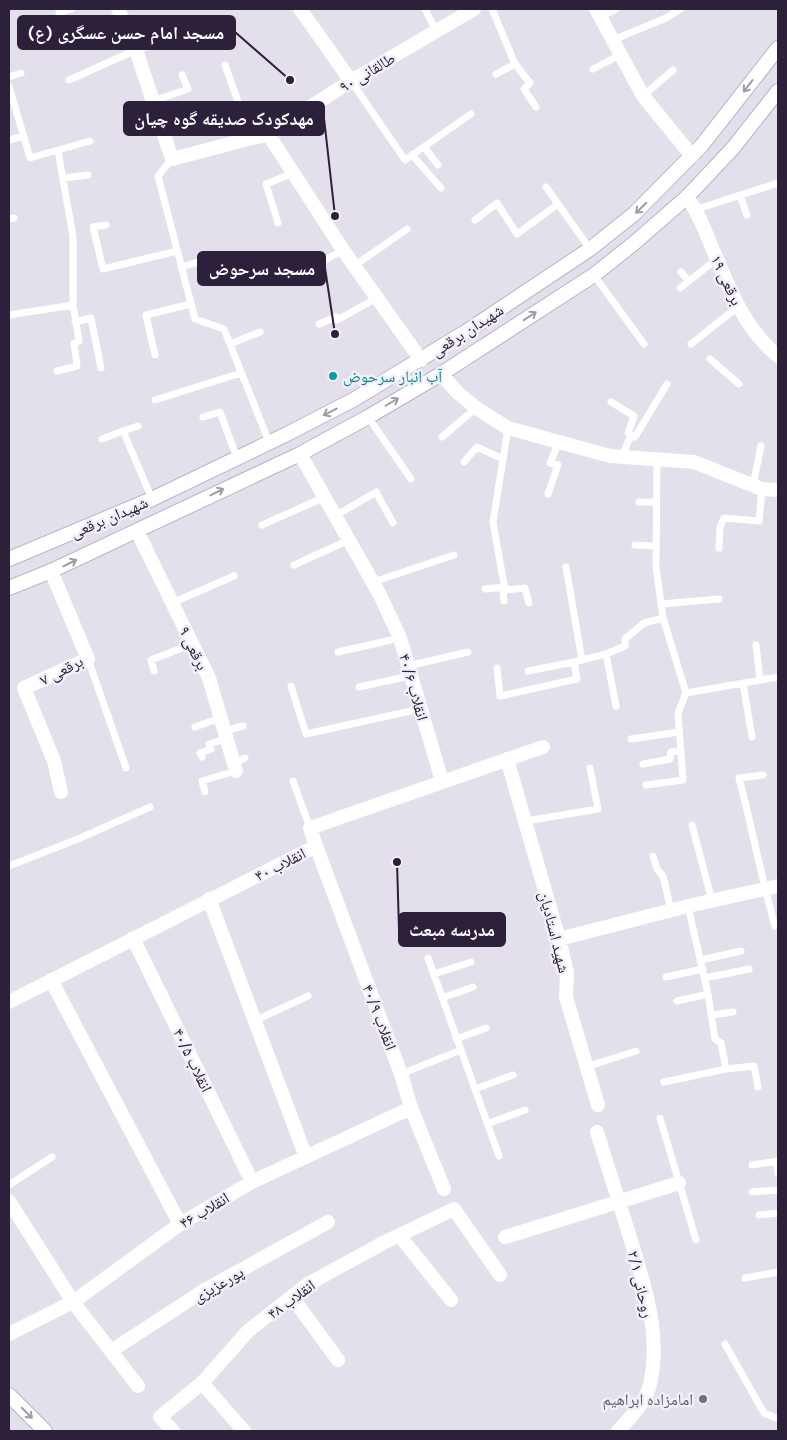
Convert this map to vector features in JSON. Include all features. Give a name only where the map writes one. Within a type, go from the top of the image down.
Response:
[{"type":"street","points":[[118,9],[136,50],[172,159]]},
{"type":"street","points":[[300,9],[351,81]]},
{"type":"street","name":"طالقانی ۹۰","points":[[172,159],[268,134],[351,81],[436,31],[465,11]]},
{"type":"street","points":[[598,13],[643,96],[692,156]]},
{"type":"street","name":"شهیدان برقعی","points":[[9,560],[152,500],[353,400],[467,331],[590,248],[634,214],[692,156],[778,48]]},
{"type":"street","name":"شهیدان برقعی","points":[[9,588],[51,572],[300,454],[441,374],[594,275],[633,244],[687,197],[733,148],[778,91]]},
{"type":"street","points":[[268,134],[343,250],[421,360]]},
{"type":"street","name":"برقعی ۱۹","points":[[687,197],[697,209],[731,294],[748,321],[768,347],[778,356]]},
{"type":"street","points":[[441,374],[476,408],[508,428],[610,456],[694,462],[758,487],[778,490]]},
{"type":"street","name":"انقلاب ۴۰/۶","points":[[300,454],[373,582],[400,638],[442,781]]},
{"type":"street","name":"برقعی ۹","points":[[137,530],[209,678],[224,730],[238,764]]},
{"type":"street","name":"برقعی ۷","points":[[51,572],[88,659],[24,688],[54,761],[61,792]]},
{"type":"street","name":"انقلاب ۴۰","points":[[9,1002],[316,846],[310,828],[442,781],[543,748]]},
{"type":"street","name":"شهید استادیان","points":[[507,759],[559,939],[567,972],[566,997],[598,1105]]},
{"type":"street","name":"انقلاب ۴۰/۹","points":[[316,846],[401,1074],[411,1108],[444,1189]]},
{"type":"street","points":[[559,939],[671,910],[778,886]]},
{"type":"street","points":[[209,899],[306,1157]]},
{"type":"street","name":"انقلاب ۴۰/۵","points":[[133,938],[252,1182]]},
{"type":"street","points":[[50,980],[180,1224]]},
{"type":"street","name":"انقلاب ۴۶","points":[[9,1334],[73,1302],[180,1224],[252,1182],[411,1108]]},
{"type":"street","name":"روحانی ۲/۱","points":[[597,1132],[649,1301],[654,1358],[648,1389],[638,1408],[618,1431]]},
{"type":"street","points":[[505,1237],[679,1183]]},
{"type":"street","points":[[9,1201],[73,1302],[138,1386]]},
{"type":"street","name":"انقلاب ۴۸","points":[[173,1431],[160,1417],[202,1384],[248,1331],[308,1284],[399,1235],[454,1209],[500,1275]]},
{"type":"street","name":"پورعزیزی","points":[[111,1351],[203,1291],[328,1222]]},
{"type":"street","points":[[399,1235],[451,1300]]},
{"type":"street","points":[[292,1296],[338,1360]]},
{"type":"street","points":[[202,1384],[244,1431]]},
{"type":"street","points":[[9,1395],[46,1431]]},
{"type":"lane","points":[[59,13],[70,9]]},
{"type":"lane","points":[[425,9],[436,31]]},
{"type":"lane","points":[[492,9],[515,64],[530,83],[524,89],[536,107]]},
{"type":"lane","points":[[598,13],[616,9]]},
{"type":"lane","points":[[613,40],[666,18],[681,9]]},
{"type":"lane","points":[[69,80],[136,50],[176,38]]},
{"type":"lane","points":[[593,69],[620,55]]},
{"type":"lane","points":[[496,74],[515,64]]},
{"type":"lane","points":[[225,65],[251,138]]},
{"type":"lane","points":[[643,96],[673,70]]},
{"type":"lane","points":[[9,77],[21,73]]},
{"type":"lane","points":[[153,101],[188,89],[182,75]]},
{"type":"lane","points":[[351,81],[405,160],[471,114]]},
{"type":"lane","points":[[9,87],[30,158],[90,141]]},
{"type":"lane","points":[[9,140],[24,136]]},
{"type":"lane","points":[[424,147],[438,165]]},
{"type":"lane","points":[[57,371],[78,366],[74,343],[79,341],[73,305],[72,236],[58,151]]},
{"type":"lane","points":[[412,155],[441,188]]},
{"type":"lane","points":[[172,159],[158,176],[195,319],[224,329],[269,442]]},
{"type":"lane","points":[[278,223],[266,184],[293,173]]},
{"type":"lane","points":[[63,178],[88,175]]},
{"type":"lane","points":[[697,209],[778,183]]},
{"type":"lane","points":[[546,187],[590,248]]},
{"type":"lane","points":[[740,196],[747,215]]},
{"type":"lane","points":[[475,220],[497,203],[517,234],[558,204]]},
{"type":"lane","points":[[106,225],[93,227],[103,269],[177,251]]},
{"type":"lane","points":[[354,266],[407,229]]},
{"type":"lane","points":[[301,274],[343,250]]},
{"type":"lane","points":[[181,267],[223,255]]},
{"type":"lane","points":[[680,288],[717,259]]},
{"type":"lane","points":[[682,272],[689,281]]},
{"type":"lane","points":[[594,275],[644,344]]},
{"type":"lane","points":[[319,324],[336,317],[337,320],[377,298]]},
{"type":"lane","points":[[155,355],[146,315],[191,304]]},
{"type":"lane","points":[[9,315],[73,305]]},
{"type":"lane","points":[[690,344],[739,306]]},
{"type":"lane","points":[[75,322],[91,318],[101,368]]},
{"type":"lane","points":[[230,344],[260,332]]},
{"type":"lane","points":[[710,359],[739,384]]},
{"type":"lane","points":[[155,400],[241,372]]},
{"type":"lane","points":[[631,435],[635,437],[667,384]]},
{"type":"lane","points":[[611,402],[634,416],[628,433],[631,435]]},
{"type":"lane","points":[[442,437],[476,408]]},
{"type":"lane","points":[[203,417],[220,412],[236,458]]},
{"type":"lane","points":[[368,417],[411,479]]},
{"type":"lane","points":[[102,439],[138,426]]},
{"type":"lane","points":[[504,601],[503,590],[505,589],[493,522],[508,428]]},
{"type":"lane","points":[[123,431],[152,500]]},
{"type":"lane","points":[[622,456],[631,435]]},
{"type":"lane","points":[[548,494],[558,466],[550,463],[559,442]]},
{"type":"lane","points":[[719,548],[720,527],[724,518],[759,521],[758,487],[761,446]]},
{"type":"lane","points":[[464,462],[477,447],[503,459]]},
{"type":"lane","points":[[646,784],[683,780],[678,713],[686,693],[663,618],[656,567],[657,458]]},
{"type":"lane","points":[[335,516],[376,492],[393,523]]},
{"type":"lane","points":[[262,525],[325,497]]},
{"type":"lane","points":[[639,502],[656,502]]},
{"type":"lane","points":[[294,566],[349,540]]},
{"type":"lane","points":[[635,545],[656,546]]},
{"type":"lane","points":[[373,582],[454,554]]},
{"type":"lane","points":[[566,567],[582,660]]},
{"type":"lane","points":[[172,603],[234,576]]},
{"type":"lane","points":[[485,589],[526,588],[529,603]]},
{"type":"lane","points":[[661,604],[719,599]]},
{"type":"lane","points":[[528,671],[606,654],[625,646],[625,639],[644,624],[663,618]]},
{"type":"lane","points":[[338,652],[400,638]]},
{"type":"lane","points":[[154,672],[151,660],[192,644]]},
{"type":"lane","points":[[756,645],[760,680]]},
{"type":"lane","points":[[359,687],[468,652]]},
{"type":"lane","points":[[606,654],[616,706]]},
{"type":"lane","points":[[88,659],[126,768]]},
{"type":"lane","points":[[496,668],[500,696],[578,679],[574,662]]},
{"type":"lane","points":[[686,693],[778,677]]},
{"type":"lane","points":[[743,683],[752,737]]},
{"type":"lane","points":[[291,686],[306,734],[420,709]]},
{"type":"lane","points":[[195,727],[224,730],[243,726]]},
{"type":"lane","points":[[202,757],[200,753],[211,749],[209,744],[224,730]]},
{"type":"lane","points":[[631,739],[679,732]]},
{"type":"lane","points":[[643,764],[670,760],[671,752],[681,751]]},
{"type":"lane","points":[[206,792],[202,781],[238,764]]},
{"type":"lane","points":[[526,821],[598,808],[590,768]]},
{"type":"lane","points":[[763,775],[739,778],[753,833],[764,889],[775,926]]},
{"type":"lane","points":[[293,781],[310,828]]},
{"type":"lane","points":[[9,866],[78,839],[150,807]]},
{"type":"lane","points":[[692,825],[712,901]]},
{"type":"lane","points":[[654,856],[657,869],[663,876],[671,910]]},
{"type":"lane","points":[[688,906],[705,978],[715,1039],[721,1043],[726,1069]]},
{"type":"lane","points":[[701,960],[741,951]]},
{"type":"lane","points":[[428,958],[499,1156]]},
{"type":"lane","points":[[434,974],[471,962]]},
{"type":"lane","points":[[666,978],[703,969]]},
{"type":"lane","points":[[705,978],[749,969]]},
{"type":"lane","points":[[442,998],[473,987]]},
{"type":"lane","points":[[676,1001],[708,994]]},
{"type":"lane","points":[[254,1021],[308,996]]},
{"type":"lane","points":[[712,1015],[733,1012]]},
{"type":"lane","points":[[456,1039],[486,1028]]},
{"type":"lane","points":[[401,1074],[460,1050]]},
{"type":"lane","points":[[586,1066],[636,1051]]},
{"type":"lane","points":[[664,1082],[726,1069],[754,1066],[758,1087]]},
{"type":"lane","points":[[474,1089],[513,1075]]},
{"type":"lane","points":[[487,1124],[526,1110]]},
{"type":"lane","points":[[660,1118],[696,1240]]},
{"type":"lane","points":[[9,1185],[52,1157]]},
{"type":"lane","points":[[752,1165],[778,1161],[778,1173]]},
{"type":"lane","points":[[752,1192],[778,1190]]},
{"type":"lane","points":[[759,1214],[778,1213]]},
{"type":"lane","points":[[744,1278],[778,1272]]},
{"type":"lane","points":[[725,1344],[764,1413],[778,1419]]},
{"type":"place","name":"مسجد امام حسن عسگری (ع)","points":[[290,80]]},
{"type":"place","name":"مهدکودک صدیقه گوه چیان","points":[[335,216]]},
{"type":"place","name":"مسجد سرحوض","points":[[335,334]]},
{"type":"place","name":"آب انبار سرحوض","points":[[333,376]]},
{"type":"place","name":"مدرسه مبعث","points":[[397,862]]},
{"type":"place","name":"امامزاده ابراهیم","points":[[703,1399]]}]
